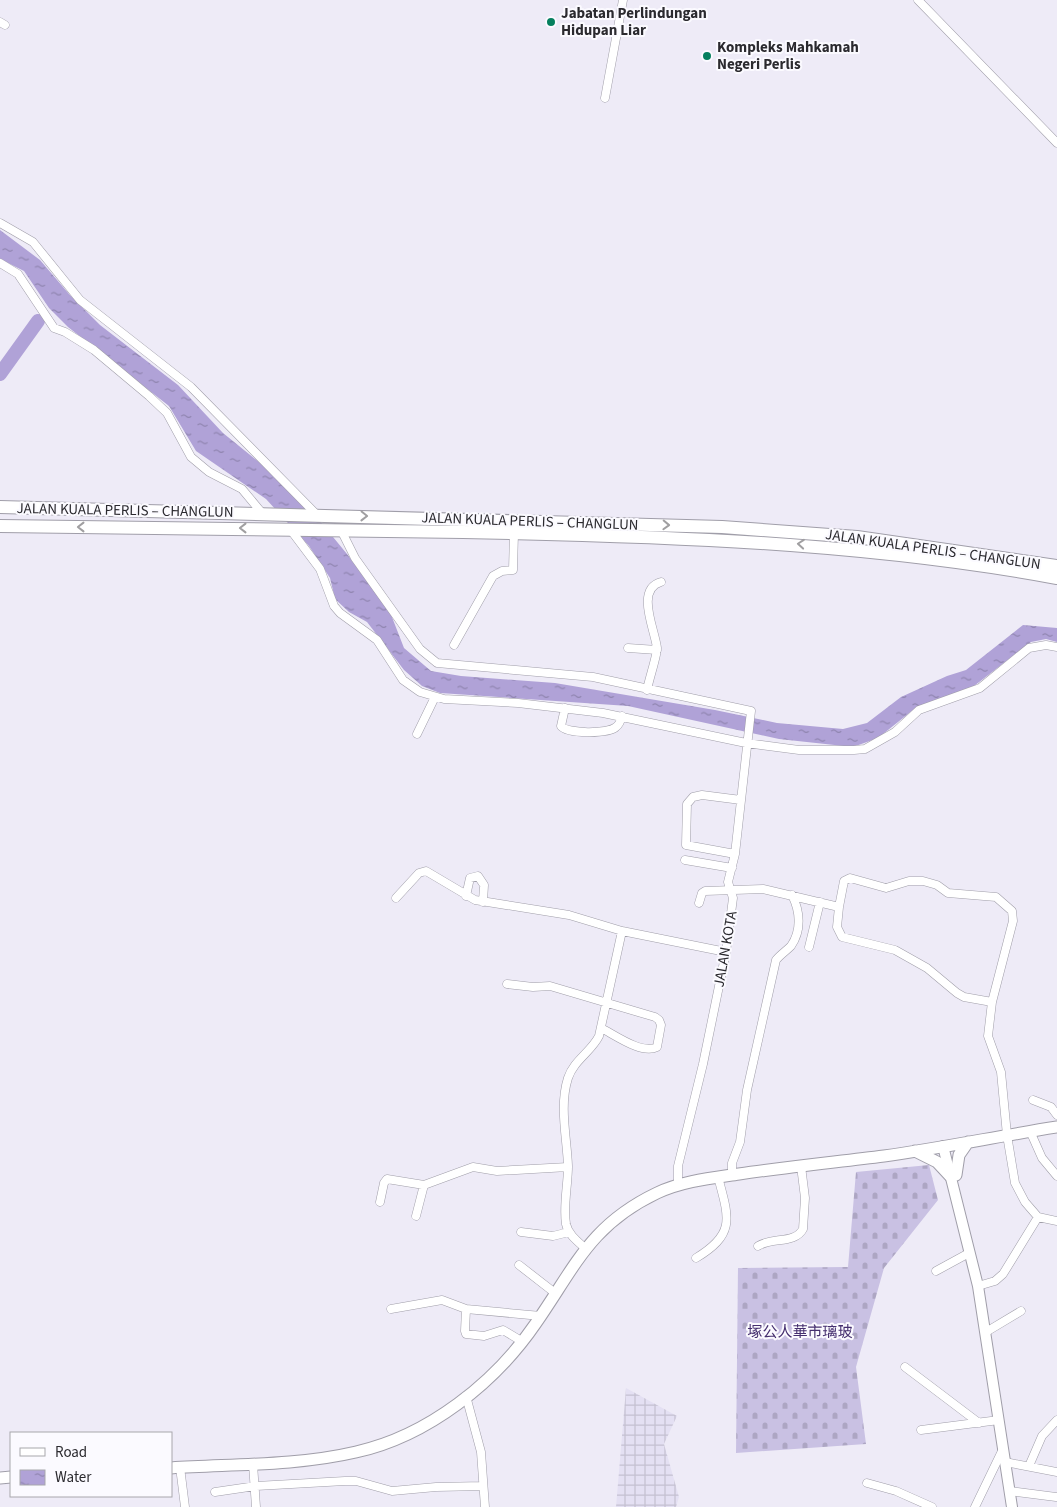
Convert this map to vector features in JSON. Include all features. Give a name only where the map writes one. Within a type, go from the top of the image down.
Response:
[{"type":"highway","name":"JALAN KUALA PERLIS – CHANGLUN","points":[[0,507],[722,527],[788,531],[924,545],[1057,566]]},
{"type":"highway","name":"JALAN KUALA PERLIS – CHANGLUN","points":[[0,526],[514,533],[778,542],[929,558],[1057,578]]},
{"type":"main road","points":[[176,1468],[253,1464],[330,1456],[368,1449],[426,1424],[466,1396],[504,1364],[541,1316],[585,1248],[604,1227],[631,1208],[678,1185],[718,1177],[915,1151],[1057,1126]]},
{"type":"main road","points":[[915,1151],[937,1162],[953,1175],[959,1155],[968,1142]]},
{"type":"street","points":[[606,98],[623,0]]},
{"type":"street","points":[[918,0],[1057,143]]},
{"type":"street","points":[[0,223],[32,242],[80,300],[191,387],[316,515]]},
{"type":"street","points":[[0,263],[18,274],[54,328],[65,332],[94,350],[149,396],[167,413],[189,453],[198,464],[242,489],[264,513]]},
{"type":"street","points":[[291,529],[320,569],[334,606],[340,613],[368,631],[403,680],[420,692],[435,698],[463,701],[518,702],[622,716],[747,738],[799,750],[865,749],[895,732],[919,710],[980,688],[1029,648],[1046,645],[1057,647]]},
{"type":"street","points":[[338,530],[355,558],[420,649],[426,657],[437,663],[575,675],[611,680],[647,690],[657,650],[648,598],[650,588],[661,582]]},
{"type":"street","points":[[454,645],[493,576],[513,570],[514,533]]},
{"type":"street","points":[[628,648],[657,650]]},
{"type":"street","name":"JALAN KOTA","points":[[647,690],[751,712],[735,854],[728,882],[733,898],[726,952],[703,1064],[678,1166],[678,1185]]},
{"type":"street","points":[[417,734],[435,698]]},
{"type":"street","points":[[565,708],[561,726],[567,730],[591,732],[613,729],[620,723],[622,716]]},
{"type":"street","points":[[735,854],[686,845],[687,804],[693,797],[702,795],[741,800]]},
{"type":"street","points":[[685,860],[732,868]]},
{"type":"street","points":[[396,898],[419,873],[426,871],[466,896],[483,902],[569,916],[622,931],[726,952]]},
{"type":"street","points":[[466,896],[470,878],[478,876],[484,885],[483,902]]},
{"type":"street","points":[[992,1002],[964,997],[927,968],[894,950],[842,936],[837,927],[841,888],[844,881],[850,878],[864,880],[886,888],[909,881],[922,881],[937,885],[948,893],[989,896],[1002,900],[1012,911],[1013,921],[992,1002],[988,1036],[1001,1072],[1007,1135],[1015,1184],[1019,1194],[1038,1217],[1057,1221]]},
{"type":"street","points":[[699,903],[702,893],[705,891],[763,889],[839,907]]},
{"type":"street","points":[[732,1176],[732,1166],[740,1142],[748,1083],[775,964],[778,957],[790,947],[797,931],[799,909],[792,895]]},
{"type":"street","points":[[809,947],[820,902]]},
{"type":"street","points":[[585,1248],[570,1232],[566,1222],[568,1167],[564,1107],[566,1086],[575,1063],[596,1043],[622,931]]},
{"type":"street","points":[[507,984],[533,987],[550,986],[660,1020],[657,1047],[651,1049],[634,1044],[601,1028]]},
{"type":"street","points":[[1033,1100],[1051,1107],[1057,1115]]},
{"type":"street","points":[[1030,1131],[1045,1163],[1057,1176]]},
{"type":"street","points":[[946,1146],[959,1194],[957,1201],[978,1286],[1012,1507]]},
{"type":"street","points":[[758,1246],[769,1240],[796,1236],[803,1229],[805,1198],[802,1166]]},
{"type":"street","points":[[380,1202],[384,1182],[387,1179],[424,1185],[473,1167],[497,1171],[568,1167]]},
{"type":"street","points":[[696,1258],[718,1242],[724,1234],[726,1210],[718,1177]]},
{"type":"street","points":[[416,1216],[424,1185]]},
{"type":"street","points":[[978,1286],[995,1282],[1003,1274],[1038,1217]]},
{"type":"street","points":[[521,1232],[553,1236],[570,1232]]},
{"type":"street","points":[[936,1271],[970,1253]]},
{"type":"street","points":[[519,1265],[555,1293]]},
{"type":"street","points":[[391,1309],[439,1300],[466,1309],[541,1316]]},
{"type":"street","points":[[466,1309],[464,1331],[466,1334],[484,1336],[503,1330],[522,1342]]},
{"type":"street","points":[[986,1332],[1021,1310]]},
{"type":"street","points":[[905,1367],[979,1423]]},
{"type":"street","points":[[466,1396],[481,1452],[485,1507]]},
{"type":"street","points":[[921,1430],[999,1420]]},
{"type":"street","points":[[1029,1466],[1042,1436],[1057,1420]]},
{"type":"street","points":[[975,1507],[1003,1449]]},
{"type":"street","points":[[1005,1462],[1057,1472]]},
{"type":"street","points":[[253,1464],[256,1507]]},
{"type":"street","points":[[176,1468],[184,1506]]},
{"type":"street","points":[[215,1492],[256,1486],[345,1481],[356,1481],[392,1491],[436,1487],[483,1486]]},
{"type":"street","points":[[867,1483],[896,1491],[932,1507]]},
{"type":"street","points":[[1010,1491],[1056,1497]]},
{"type":"shaded area","points":[[626,1388],[677,1416],[664,1444],[679,1497],[676,1507],[616,1507]]},
{"type":"green space","name":"塚公人華市璃玻","points":[[929,1165],[938,1200],[884,1268],[856,1367],[866,1444],[736,1453],[738,1268],[848,1267],[856,1172]]},
{"type":"water","points":[[0,230],[40,260],[69,294],[100,325],[178,385],[223,433],[270,471],[319,520],[390,612],[404,648],[431,671],[461,676],[555,683],[715,710],[777,723],[843,729],[867,723],[901,697],[947,676],[966,670],[1023,625],[1057,628],[1057,642],[1046,639],[1031,642],[974,686],[913,710],[878,738],[853,747],[779,739],[628,706],[440,693],[422,686],[404,670],[367,622],[349,612],[335,599],[330,578],[309,546],[266,499],[196,451],[169,406],[68,327],[49,308],[24,271],[0,259]]},
{"type":"waterway","points":[[0,374],[38,321]]},
{"type":"place","name":"Jabatan Perlindungan Hidupan Liar","points":[[551,22]]},
{"type":"place","name":"Kompleks Mahkamah Negeri Perlis","points":[[707,56]]}]
